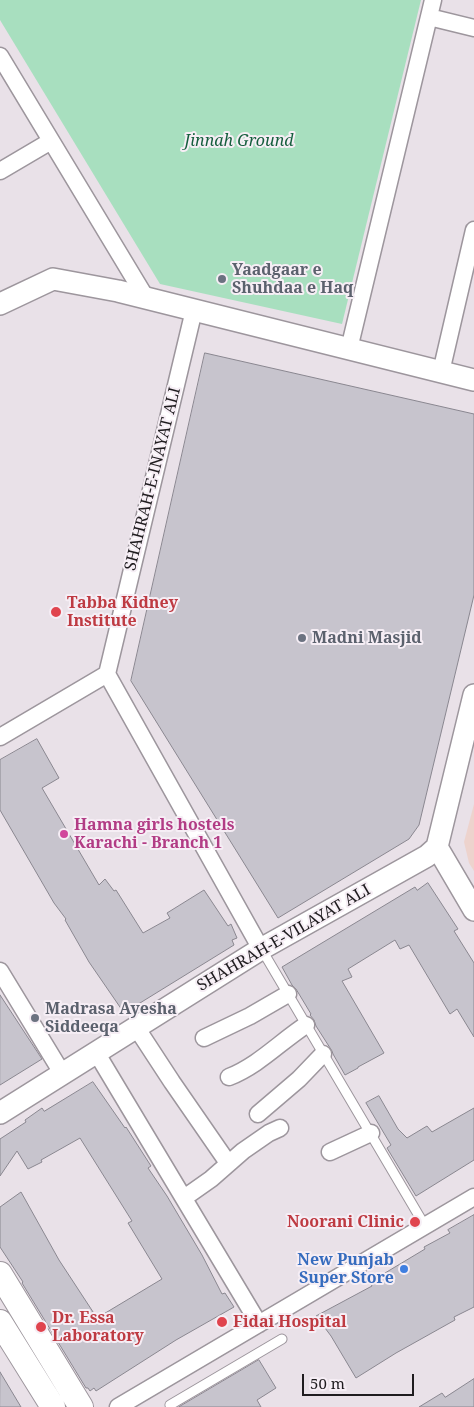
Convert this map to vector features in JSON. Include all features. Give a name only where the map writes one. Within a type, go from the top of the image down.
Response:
[{"type":"main road","points":[[0,1274],[81,1407]]},
{"type":"main road","points":[[0,1322],[53,1407]]},
{"type":"street","points":[[349,349],[433,0]]},
{"type":"street","points":[[429,17],[474,28]]},
{"type":"street","points":[[2,63],[146,298]]},
{"type":"street","points":[[0,171],[51,141]]},
{"type":"street","points":[[441,372],[474,230]]},
{"type":"street","points":[[0,304],[53,280],[118,291],[474,380]]},
{"type":"street","name":"SHAHRAH-E-INAYAT ALI","points":[[107,674],[194,310]]},
{"type":"street","points":[[0,737],[107,674],[261,950]]},
{"type":"street","points":[[474,695],[436,847],[474,910]]},
{"type":"street","name":"SHAHRAH-E-VILAYAT ALI","points":[[0,1113],[261,950],[427,856],[436,847]]},
{"type":"street","points":[[0,971],[62,1074]]},
{"type":"street","points":[[204,1038],[250,1016],[288,994]]},
{"type":"street","points":[[230,1077],[258,1063],[290,1035],[306,1025]]},
{"type":"street","points":[[136,1027],[228,1163]]},
{"type":"street","points":[[96,1052],[259,1324]]},
{"type":"street","points":[[258,1114],[299,1079],[324,1054]]},
{"type":"street","points":[[184,1198],[211,1180],[242,1151],[280,1128]]},
{"type":"street","points":[[330,1152],[371,1133]]},
{"type":"street","points":[[118,1407],[474,1197]]},
{"type":"lane","points":[[261,950],[426,1226]]},
{"type":"lane","points":[[171,1407],[170,1405],[282,1339]]},
{"type":"shaded area","points":[[474,804],[474,871],[469,863],[464,842]]},
{"type":"green space","name":"Jinnah Ground","points":[[0,0],[421,0],[342,324],[160,284],[0,20]]},
{"type":"building","name":"Madni Masjid","points":[[205,353],[474,414],[474,595],[419,825],[409,839],[278,918],[131,681]]},
{"type":"building","points":[[37,739],[59,778],[42,788],[99,885],[105,879],[114,891],[116,890],[143,933],[170,918],[167,913],[204,890],[228,926],[231,924],[237,938],[232,940],[234,945],[127,1011],[125,1008],[122,1010],[89,962],[66,919],[54,903],[0,810],[0,760]]},
{"type":"building","points":[[428,883],[458,929],[454,931],[474,963],[474,1037],[457,1009],[450,1014],[409,945],[400,949],[395,940],[348,969],[352,977],[342,981],[384,1053],[345,1075],[282,967],[415,887],[417,890]]},
{"type":"building","points":[[0,995],[42,1059],[0,1085]]},
{"type":"building","points":[[93,1082],[126,1127],[151,1166],[148,1168],[202,1255],[222,1294],[225,1293],[234,1307],[176,1340],[96,1391],[94,1388],[90,1391],[86,1388],[0,1247],[0,1207],[21,1192],[59,1260],[97,1318],[162,1279],[128,1223],[132,1221],[80,1138],[28,1169],[17,1151],[0,1176],[0,1139],[26,1122],[25,1120],[42,1108],[44,1111]]},
{"type":"building","points":[[379,1096],[398,1129],[407,1138],[427,1126],[432,1132],[474,1108],[474,1160],[416,1196],[387,1148],[391,1145],[366,1103]]},
{"type":"building","points":[[474,1215],[474,1307],[454,1317],[455,1320],[356,1378],[331,1336],[316,1316],[372,1286],[370,1282],[425,1249],[424,1247],[450,1233],[448,1230]]},
{"type":"building","points":[[259,1360],[276,1388],[257,1400],[261,1407],[179,1407]]},
{"type":"building","points":[[0,1372],[21,1407],[0,1407]]},
{"type":"building","points":[[474,1379],[474,1407],[419,1407],[442,1393],[445,1397]]},
{"type":"place","name":"Yaadgaar e Shuhdaa e Haq","points":[[222,279]]},
{"type":"place","name":"Tabba Kidney Institute","points":[[56,612]]},
{"type":"place","name":"Madni Masjid","points":[[302,638]]},
{"type":"place","name":"Hamna girls hostels Karachi - Branch 1","points":[[64,834]]},
{"type":"place","name":"Madrasa Ayesha Siddeeqa","points":[[35,1018]]},
{"type":"place","name":"Noorani Clinic","points":[[415,1222]]},
{"type":"place","name":"New Punjab Super Store","points":[[404,1269]]},
{"type":"place","name":"Fidai Hospital","points":[[222,1322]]},
{"type":"place","name":"Dr. Essa Laboratory","points":[[41,1327]]}]
